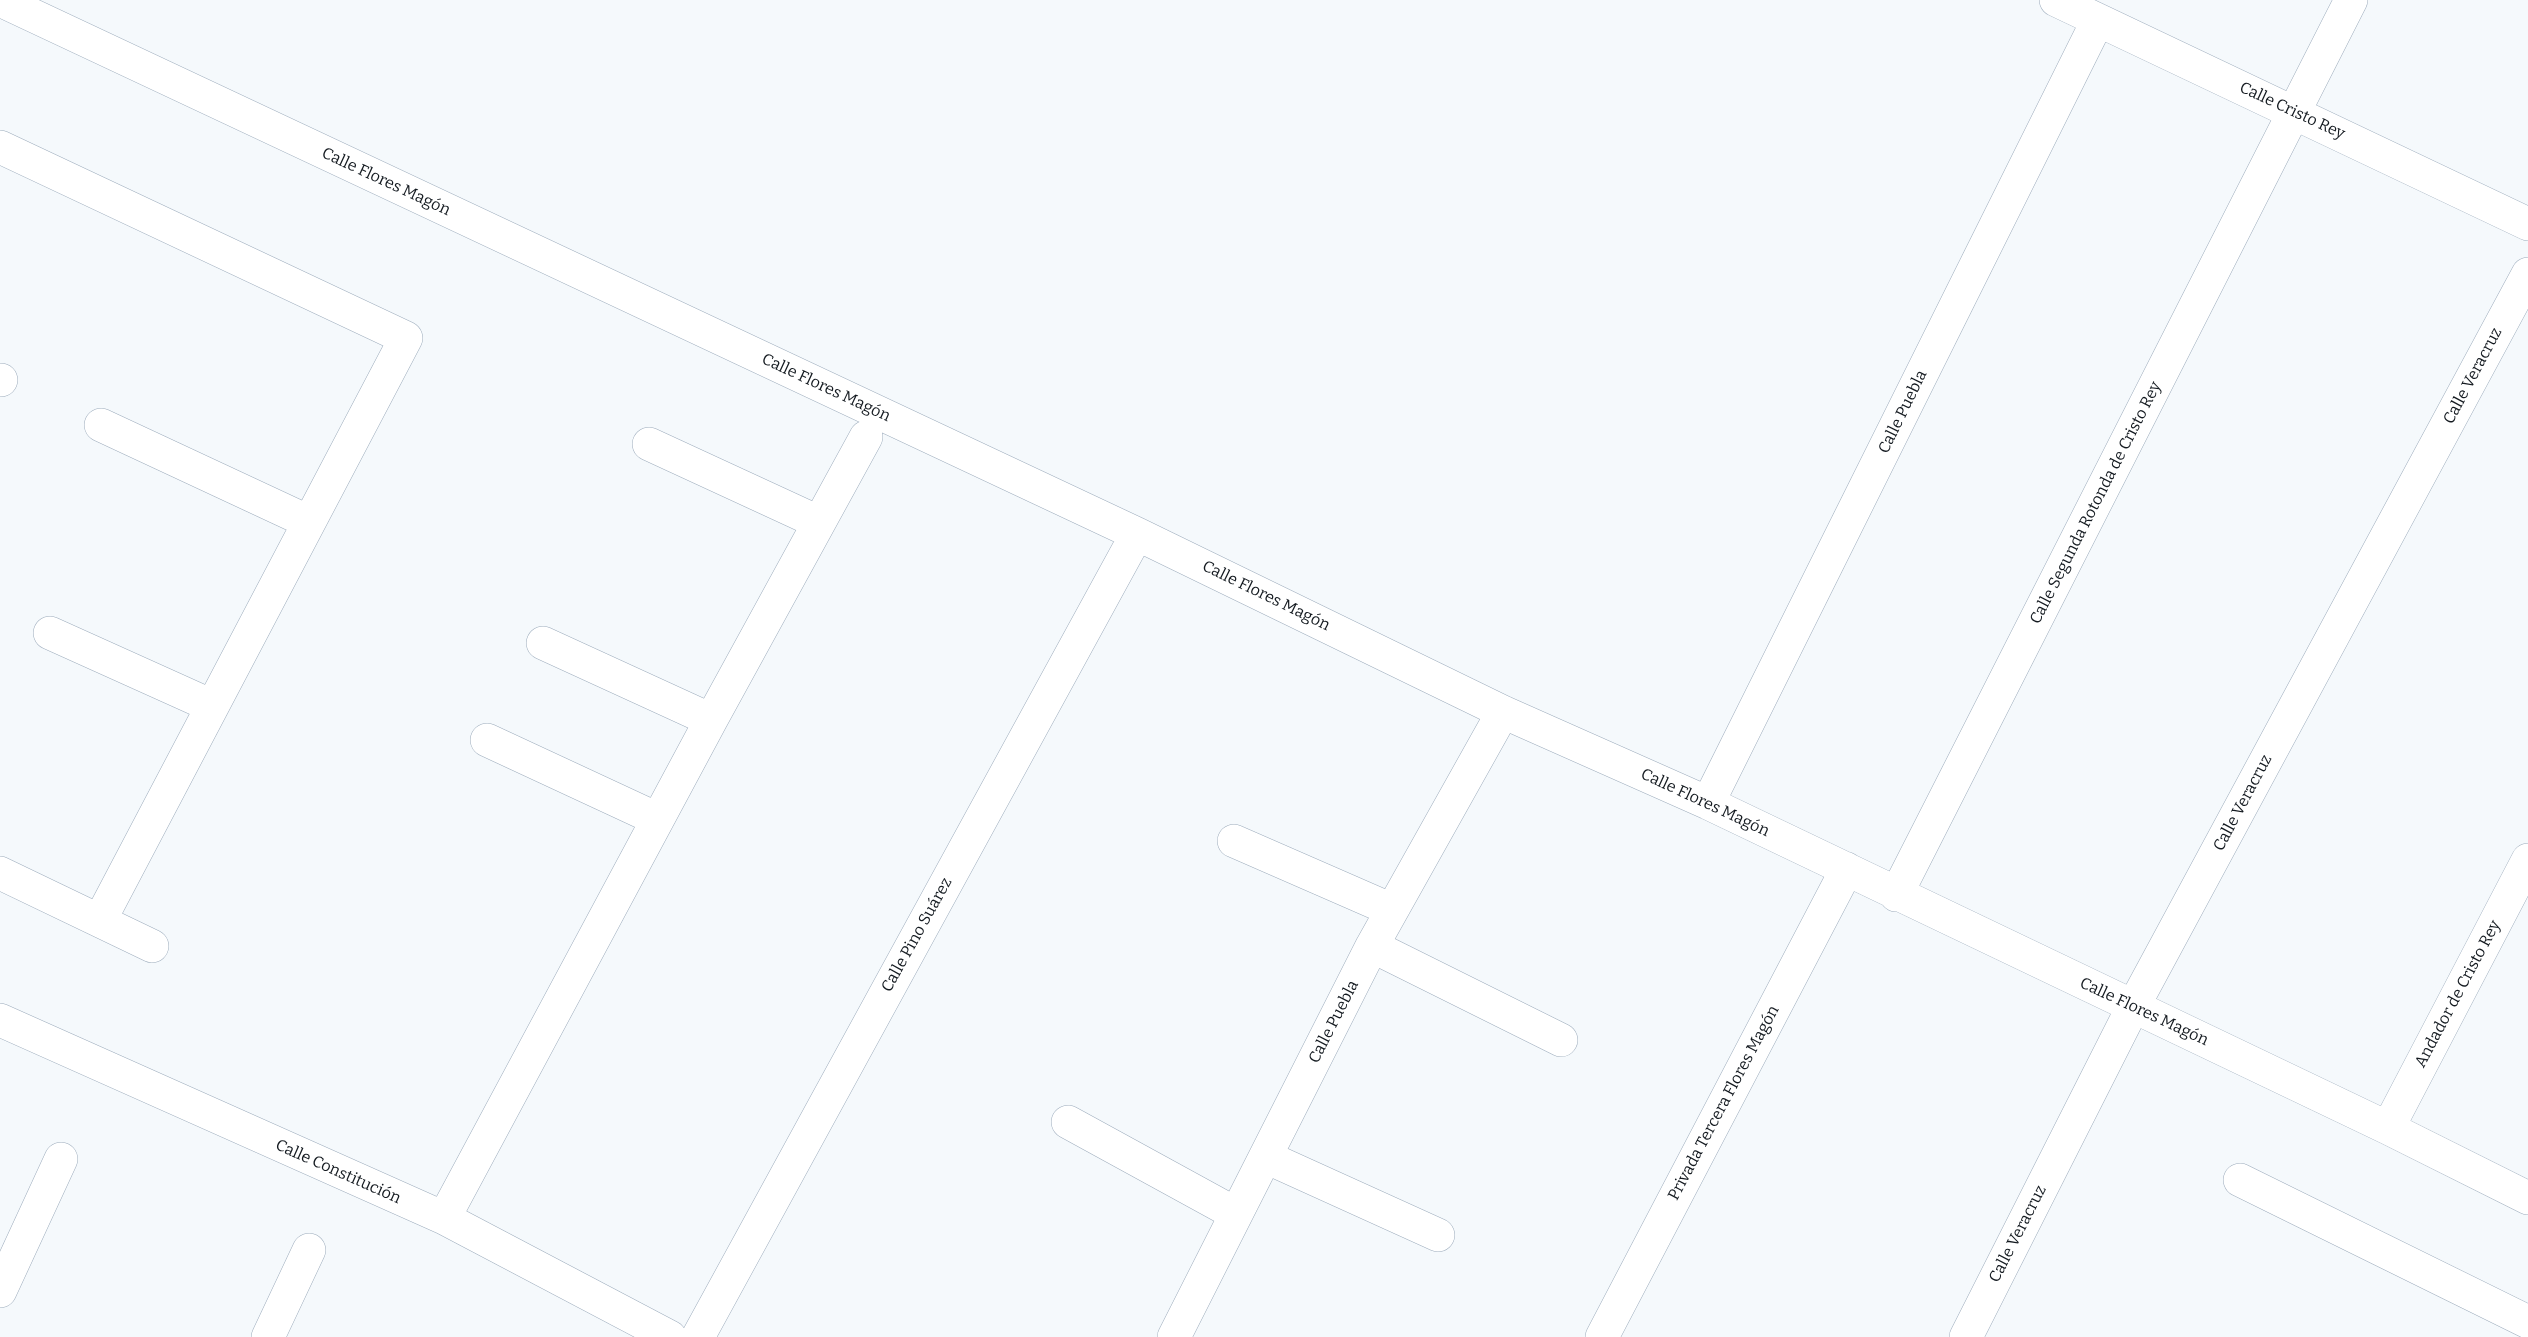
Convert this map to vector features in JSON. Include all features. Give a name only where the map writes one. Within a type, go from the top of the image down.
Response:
[{"type":"street","name":"Calle Flores Magón","points":[[0,0],[1137,534],[1503,712],[1708,803],[1896,895],[2388,1128],[2528,1198]]},
{"type":"street","name":"Calle Cristo Rey","points":[[2056,0],[2528,224]]},
{"type":"street","name":"Calle Segunda Rotonda de Cristo Rey","points":[[1896,895],[2351,0]]},
{"type":"street","name":"Calle Puebla","points":[[1708,803],[2098,20]]},
{"type":"street","points":[[0,147],[406,338],[100,920]]},
{"type":"street","name":"Calle Veracruz","points":[[1966,1337],[2133,1007],[2528,274]]},
{"type":"street","points":[[101,425],[309,522]]},
{"type":"street","points":[[444,1218],[657,819],[866,437]]},
{"type":"street","points":[[649,444],[818,522]]},
{"type":"street","name":"Calle Pino Suárez","points":[[698,1337],[1137,534]]},
{"type":"street","points":[[50,633],[212,706]]},
{"type":"street","points":[[543,643],[711,720]]},
{"type":"street","name":"Calle Puebla","points":[[1174,1337],[1372,946],[1503,712]]},
{"type":"street","points":[[487,740],[657,819]]},
{"type":"street","points":[[1234,841],[1392,910]]},
{"type":"street","name":"Andador de Cristo Rey","points":[[2388,1128],[2528,860]]},
{"type":"street","name":"Privada Tercera Flores Magón","points":[[1602,1337],[1847,870]]},
{"type":"street","points":[[0,873],[152,946]]},
{"type":"street","points":[[1372,946],[1561,1040]]},
{"type":"street","name":"Calle Constitución","points":[[0,1020],[444,1218],[670,1337]]},
{"type":"street","points":[[1068,1122],[1236,1214]]},
{"type":"street","points":[[1266,1157],[1438,1235]]},
{"type":"street","points":[[0,1291],[61,1160]]},
{"type":"street","points":[[2240,1179],[2528,1322]]},
{"type":"street","points":[[267,1337],[309,1250]]}]
